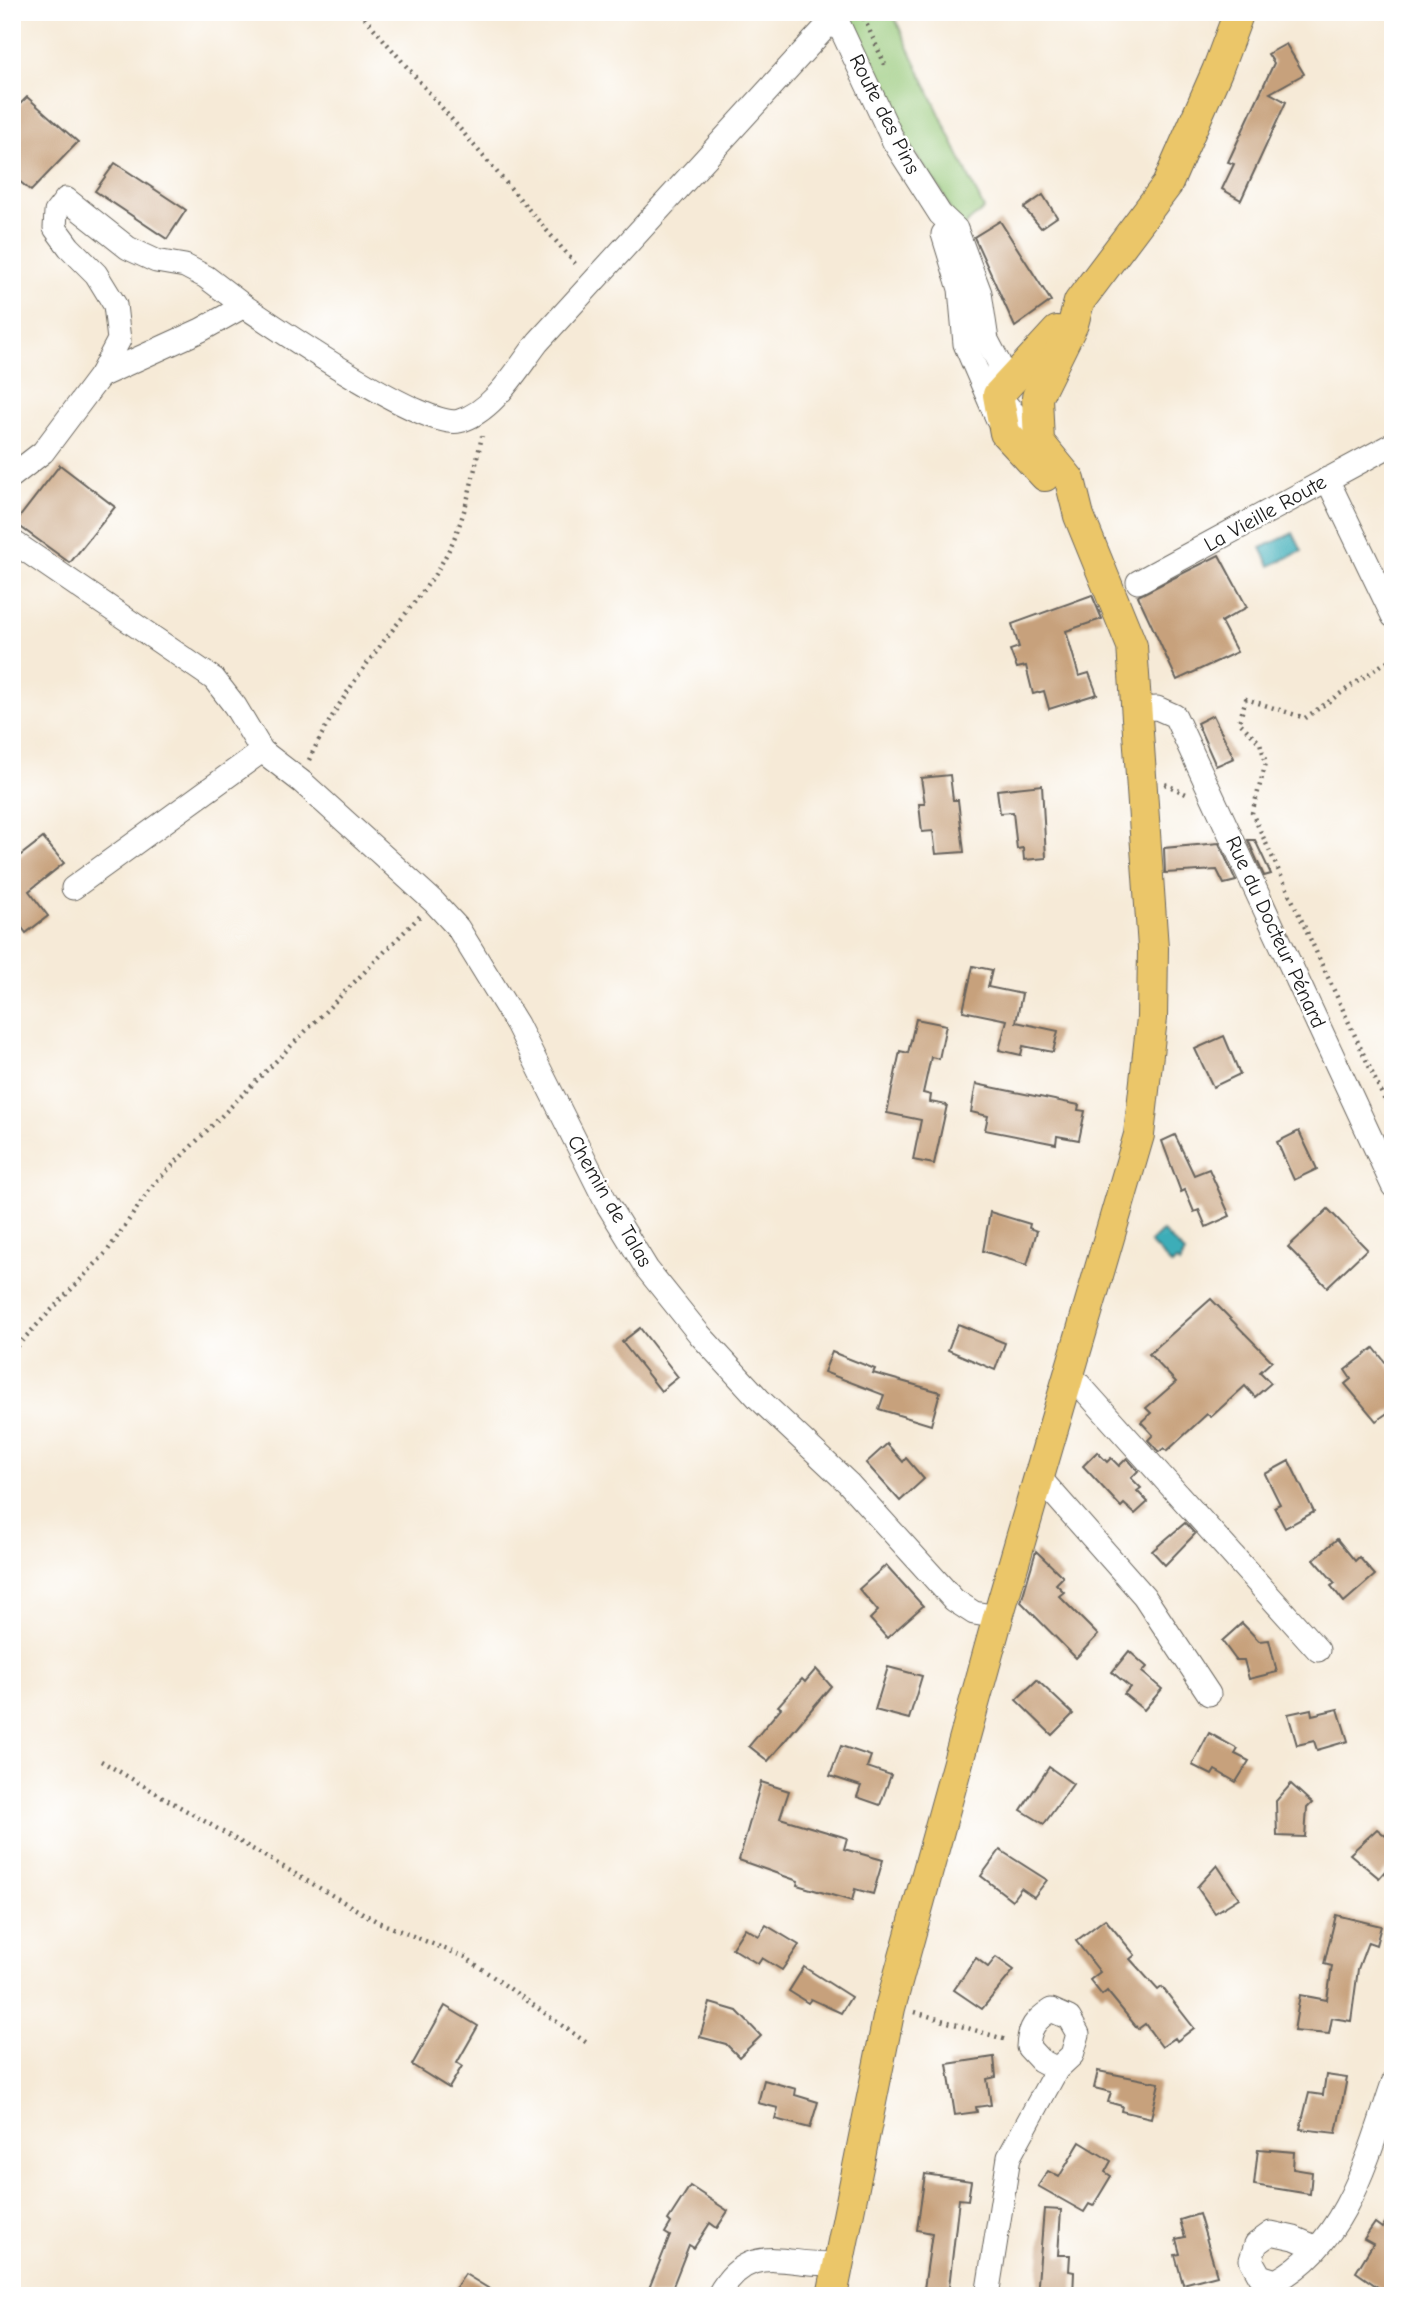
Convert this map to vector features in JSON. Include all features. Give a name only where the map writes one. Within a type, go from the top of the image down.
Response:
[{"type":"main road","points":[[832,2296],[890,2008],[998,1617],[1139,1135],[1152,1018],[1153,948],[1127,587],[1079,516],[1005,433],[998,395],[1027,363],[1039,354],[1167,185],[1217,71],[1239,12]]},
{"type":"main road","points":[[1079,302],[1073,324],[1037,397],[1039,442],[1070,480],[1079,516]]},
{"type":"street","points":[[12,476],[43,452],[100,376],[119,340],[115,306],[96,274],[69,247],[55,228],[56,212],[66,200],[128,248],[156,261],[185,266],[206,277],[325,360],[430,418],[458,422],[490,401],[834,14]]},
{"type":"street","name":"Route des Pins","points":[[834,14],[894,142],[940,214],[956,229],[980,293],[987,340],[999,363],[998,395]]},
{"type":"street","name":"Route des Pins","points":[[940,214],[960,289],[965,344],[983,391],[1005,433]]},
{"type":"street","points":[[100,376],[201,330],[244,306]]},
{"type":"street","points":[[965,344],[982,360],[989,384],[1039,442]]},
{"type":"street","points":[[995,354],[1027,363]]},
{"type":"street","points":[[998,395],[1037,397]]},
{"type":"street","name":"La Vieille Route","points":[[1127,587],[1393,444]]},
{"type":"street","points":[[1327,479],[1393,616]]},
{"type":"street","name":"Chemin de Talas","points":[[12,541],[214,679],[262,751],[302,782],[434,902],[478,956],[517,1024],[606,1202],[648,1269],[677,1307],[759,1399],[848,1483],[954,1600],[974,1613],[998,1617]]},
{"type":"street","name":"Rue du Docteur Pénard","points":[[1136,709],[1157,708],[1175,716],[1393,1186]]},
{"type":"street","points":[[73,888],[262,751]]},
{"type":"street","points":[[1069,1373],[1318,1650]]},
{"type":"street","points":[[1039,1477],[1144,1596],[1209,1695]]},
{"type":"street","points":[[987,2296],[1009,2157],[1057,2069],[1072,2055],[1078,2034],[1069,2018],[1051,2010],[1036,2019],[1028,2033],[1028,2047],[1040,2060],[1057,2069]]},
{"type":"street","points":[[1315,2247],[1340,2219],[1368,2157],[1393,2083]]},
{"type":"street","points":[[718,2296],[727,2279],[759,2257],[824,2264],[839,2263]]},
{"type":"path","points":[[359,12],[592,284]]},
{"type":"path","points":[[302,782],[325,726],[346,693],[425,591],[446,557],[464,511],[490,401]]},
{"type":"path","points":[[1393,657],[1305,718],[1246,699],[1239,722],[1260,743],[1266,763],[1252,813],[1393,1118]]},
{"type":"path","points":[[1163,783],[1186,794],[1193,792]]},
{"type":"path","points":[[12,1352],[106,1253],[153,1185],[434,902]]},
{"type":"path","points":[[101,1760],[378,1922],[465,1957],[587,2043]]},
{"type":"path","points":[[925,2013],[1028,2047]]},
{"type":"green space","points":[[847,12],[892,12],[984,209],[959,230],[942,192],[909,145]]},
{"type":"water","points":[[1293,533],[1302,551],[1270,566],[1261,548]]},
{"type":"water","points":[[1162,1231],[1185,1253],[1179,1264],[1176,1261],[1172,1265],[1150,1243]]},
{"type":"building","points":[[1286,44],[1304,74],[1270,93],[1286,102],[1241,200],[1222,189],[1234,164],[1228,162],[1274,63],[1268,54]]},
{"type":"building","points":[[27,97],[78,142],[31,191],[12,175],[12,112]]},
{"type":"building","points":[[115,163],[186,210],[167,239],[95,191]]},
{"type":"building","points":[[1043,195],[1057,217],[1041,228],[1024,208]]},
{"type":"building","points":[[1000,221],[1051,301],[1015,327],[974,237]]},
{"type":"building","points":[[60,465],[115,507],[70,563],[15,523]]},
{"type":"building","points":[[1219,555],[1247,607],[1221,622],[1237,652],[1177,680],[1138,596]]},
{"type":"building","points":[[1092,595],[1102,619],[1066,631],[1079,676],[1089,673],[1097,694],[1049,709],[1044,691],[1033,694],[1026,666],[1017,668],[1010,650],[1019,647],[1012,624]]},
{"type":"building","points":[[1213,715],[1234,758],[1216,766],[1197,723]]},
{"type":"building","points":[[950,775],[953,800],[958,800],[964,852],[936,854],[933,831],[922,832],[919,804],[925,804],[921,778]]},
{"type":"building","points":[[1042,785],[1046,858],[1024,860],[1023,848],[1017,849],[1013,812],[1000,813],[997,790]]},
{"type":"building","points":[[43,838],[64,863],[29,891],[48,916],[26,933],[20,925],[12,930],[12,862]]},
{"type":"building","points":[[1248,840],[1255,840],[1271,874],[1264,876]]},
{"type":"building","points":[[1219,843],[1236,881],[1224,884],[1217,870],[1165,873],[1164,848]]},
{"type":"building","points":[[973,966],[992,970],[988,987],[1022,994],[1016,1022],[1058,1031],[1053,1052],[1023,1046],[1021,1055],[999,1050],[1007,1020],[963,1011]]},
{"type":"building","points":[[916,1019],[946,1025],[939,1059],[931,1057],[923,1093],[931,1095],[930,1102],[947,1105],[934,1164],[913,1160],[921,1120],[887,1113],[900,1051],[908,1053]]},
{"type":"building","points":[[1224,1036],[1240,1074],[1213,1087],[1195,1049]]},
{"type":"building","points":[[976,1084],[1079,1105],[1078,1110],[1085,1111],[1079,1140],[1057,1136],[1056,1144],[985,1130],[988,1116],[971,1112]]},
{"type":"building","points":[[1299,1131],[1317,1169],[1294,1180],[1277,1142]]},
{"type":"building","points":[[1175,1135],[1194,1175],[1209,1169],[1230,1216],[1206,1227],[1199,1210],[1194,1212],[1185,1190],[1181,1192],[1162,1141]]},
{"type":"building","points":[[1328,1209],[1367,1249],[1327,1287],[1288,1247]]},
{"type":"building","points":[[990,1212],[1030,1224],[1029,1228],[1037,1231],[1027,1265],[983,1251]]},
{"type":"building","points":[[1211,1299],[1272,1361],[1260,1372],[1271,1383],[1255,1397],[1245,1386],[1211,1417],[1207,1414],[1167,1451],[1164,1448],[1159,1452],[1148,1440],[1153,1435],[1141,1422],[1151,1413],[1146,1408],[1176,1382],[1149,1354]]},
{"type":"building","points":[[958,1324],[1005,1343],[995,1370],[948,1350]]},
{"type":"building","points":[[640,1328],[678,1377],[661,1391],[622,1342]]},
{"type":"building","points":[[1374,1348],[1393,1372],[1393,1409],[1376,1421],[1345,1384],[1351,1379],[1345,1370]]},
{"type":"building","points":[[832,1352],[875,1369],[873,1373],[940,1392],[931,1425],[879,1409],[884,1395],[824,1372]]},
{"type":"building","points":[[887,1444],[903,1462],[906,1458],[924,1479],[900,1501],[866,1463]]},
{"type":"building","points":[[1097,1452],[1107,1462],[1111,1458],[1119,1466],[1127,1458],[1138,1471],[1131,1478],[1141,1488],[1137,1491],[1148,1502],[1135,1514],[1124,1504],[1121,1507],[1083,1466]]},
{"type":"building","points":[[1289,1461],[1314,1512],[1285,1528],[1274,1507],[1280,1504],[1265,1474]]},
{"type":"building","points":[[1185,1523],[1195,1534],[1165,1565],[1152,1551]]},
{"type":"building","points":[[1337,1539],[1355,1561],[1359,1557],[1375,1575],[1344,1602],[1331,1586],[1335,1583],[1314,1559]]},
{"type":"building","points":[[1036,1551],[1063,1577],[1056,1584],[1064,1592],[1059,1596],[1098,1635],[1076,1658],[1021,1602]]},
{"type":"building","points":[[886,1565],[923,1606],[887,1638],[870,1619],[878,1611],[859,1589]]},
{"type":"building","points":[[1242,1623],[1259,1641],[1269,1640],[1277,1672],[1249,1679],[1244,1660],[1236,1660],[1222,1641]]},
{"type":"building","points":[[1129,1651],[1147,1667],[1142,1672],[1162,1689],[1144,1710],[1124,1694],[1130,1687],[1112,1672]]},
{"type":"building","points":[[888,1667],[922,1676],[909,1719],[875,1710]]},
{"type":"building","points":[[816,1669],[831,1686],[768,1761],[749,1746],[781,1708],[778,1706],[802,1679],[805,1682]]},
{"type":"building","points":[[1037,1680],[1073,1714],[1052,1735],[1016,1700]]},
{"type":"building","points":[[1311,1709],[1312,1715],[1338,1709],[1348,1741],[1317,1750],[1314,1741],[1297,1745],[1288,1714]]},
{"type":"building","points":[[1209,1733],[1238,1749],[1235,1754],[1249,1761],[1236,1782],[1215,1770],[1212,1775],[1192,1765]]},
{"type":"building","points":[[841,1746],[871,1756],[867,1767],[891,1775],[880,1805],[857,1797],[861,1786],[830,1776]]},
{"type":"building","points":[[1049,1767],[1073,1784],[1044,1824],[1021,1810]]},
{"type":"building","points":[[761,1782],[789,1791],[780,1818],[847,1838],[844,1849],[883,1860],[873,1894],[855,1889],[852,1901],[797,1885],[798,1881],[739,1860]]},
{"type":"building","points":[[1291,1784],[1312,1803],[1307,1808],[1305,1837],[1277,1836],[1276,1801]]},
{"type":"building","points":[[1377,1829],[1393,1842],[1393,1862],[1379,1878],[1350,1854]]},
{"type":"building","points":[[1000,1850],[1047,1880],[1034,1897],[1021,1888],[1012,1900],[981,1876]]},
{"type":"building","points":[[1217,1865],[1239,1898],[1215,1913],[1197,1887]]},
{"type":"building","points":[[1336,1915],[1381,1926],[1376,1945],[1368,1942],[1358,1969],[1351,2021],[1332,2018],[1329,2034],[1294,2031],[1300,1995],[1327,2000],[1332,1966],[1324,1964]]},
{"type":"building","points":[[1105,1919],[1135,1955],[1130,1959],[1158,1990],[1162,1987],[1194,2028],[1177,2041],[1175,2038],[1162,2047],[1145,2024],[1138,2029],[1107,1991],[1102,1995],[1090,1980],[1100,1972],[1076,1941]]},
{"type":"building","points":[[766,1925],[799,1945],[782,1970],[762,1958],[758,1964],[732,1948],[745,1928],[759,1936]]},
{"type":"building","points":[[996,1957],[1014,1970],[982,2009],[954,1990],[976,1958],[988,1967]]},
{"type":"building","points":[[804,1967],[851,1997],[841,2013],[811,1999],[808,2003],[789,1991]]},
{"type":"building","points":[[710,2003],[737,2011],[761,2036],[739,2057],[726,2044],[700,2037]]},
{"type":"building","points":[[445,2006],[478,2026],[457,2063],[462,2066],[449,2088],[412,2065]]},
{"type":"building","points":[[994,2057],[996,2077],[987,2079],[991,2105],[976,2107],[977,2112],[955,2115],[947,2064]]},
{"type":"building","points":[[1098,2071],[1159,2083],[1151,2118],[1121,2111],[1122,2106],[1108,2102],[1111,2092],[1094,2088]]},
{"type":"building","points":[[1326,2075],[1347,2078],[1336,2133],[1300,2129],[1309,2093],[1323,2095]]},
{"type":"building","points":[[764,2080],[796,2089],[795,2095],[818,2102],[810,2128],[775,2119],[778,2108],[758,2103]]},
{"type":"building","points":[[1080,2142],[1111,2161],[1105,2172],[1111,2176],[1093,2206],[1089,2204],[1084,2212],[1038,2186],[1048,2171],[1059,2177]]},
{"type":"building","points":[[1258,2149],[1294,2152],[1293,2169],[1312,2172],[1310,2194],[1254,2185]]},
{"type":"building","points":[[925,2174],[971,2181],[968,2200],[959,2199],[948,2296],[923,2296],[932,2233],[917,2230]]},
{"type":"building","points":[[690,2186],[728,2211],[717,2228],[710,2223],[694,2248],[689,2245],[669,2296],[646,2296],[670,2236],[665,2233],[671,2223],[668,2220]]},
{"type":"building","points":[[1044,2209],[1061,2210],[1058,2255],[1070,2255],[1069,2271],[1074,2272],[1073,2296],[1037,2296]]},
{"type":"building","points":[[1393,2211],[1393,2279],[1385,2292],[1356,2272],[1373,2244],[1364,2239],[1375,2223],[1382,2228]]},
{"type":"building","points":[[1199,2214],[1217,2275],[1183,2284],[1175,2255],[1180,2254],[1176,2239],[1185,2237],[1180,2220]]},
{"type":"building","points":[[465,2274],[501,2296],[450,2296]]}]
